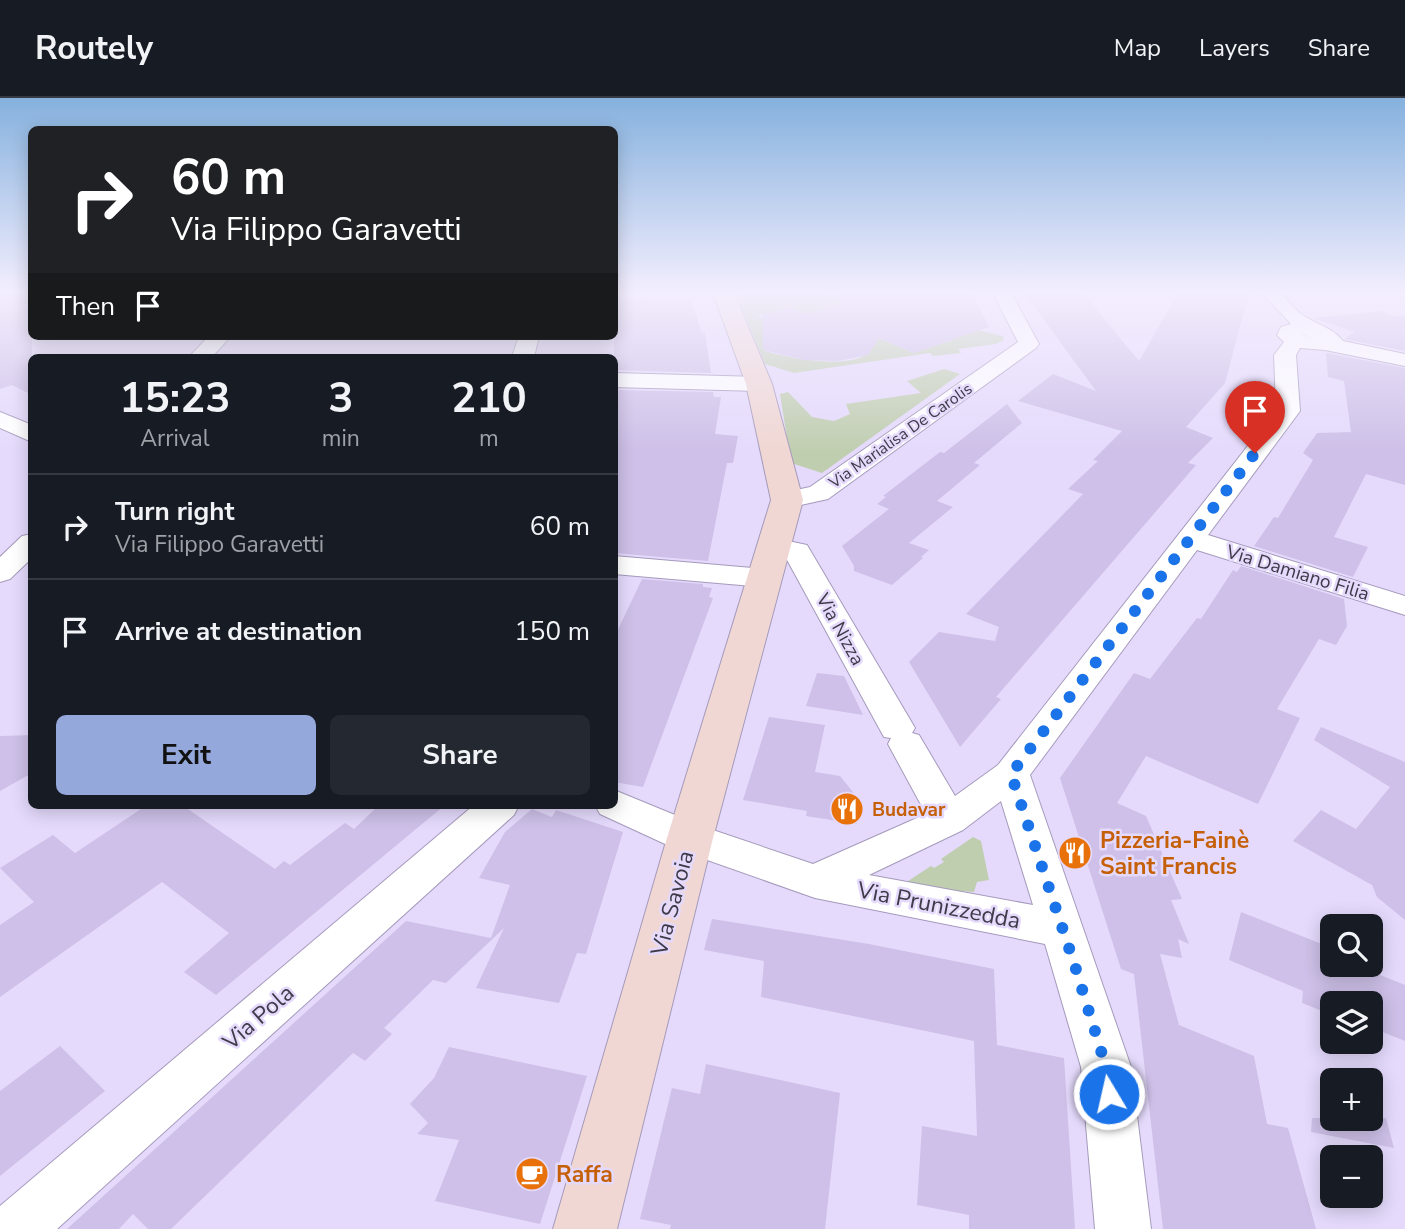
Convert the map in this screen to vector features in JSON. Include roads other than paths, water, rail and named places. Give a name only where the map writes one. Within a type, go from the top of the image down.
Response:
[{"type":"street","points":[[745,346],[760,383],[787,500]]},
{"type":"street","name":"Via Marialisa De Carolis","points":[[787,500],[819,493],[1026,346]]},
{"type":"street","name":"Via Prunizzedda","points":[[815,881],[949,820],[1011,774],[1288,411],[1285,355],[1296,346]]},
{"type":"street","points":[[1339,346],[1405,360]]},
{"type":"street","points":[[618,380],[760,383]]},
{"type":"street","points":[[0,419],[28,433]]},
{"type":"street","name":"Via Savoia","points":[[584,1229],[690,838],[787,500]]},
{"type":"street","name":"Via Damiano Filia","points":[[1191,539],[1405,606]]},
{"type":"street","points":[[0,573],[28,546]]},
{"type":"street","name":"Via Nizza","points":[[769,563],[797,551],[949,820]]},
{"type":"street","points":[[618,565],[769,563]]},
{"type":"street","points":[[1011,774],[1106,1067],[1123,1229]]},
{"type":"street","name":"Via Prunizzedda","points":[[618,806],[690,838],[815,881],[1063,929]]},
{"type":"street","name":"Via Pola","points":[[16,1229],[495,809]]},
{"type":"place","name":"Budavar","points":[[847,809]]},
{"type":"place","name":"Pizzeria-Fainè Saint Francis","points":[[1075,853]]},
{"type":"place","name":"Raffa","points":[[532,1174]]}]
